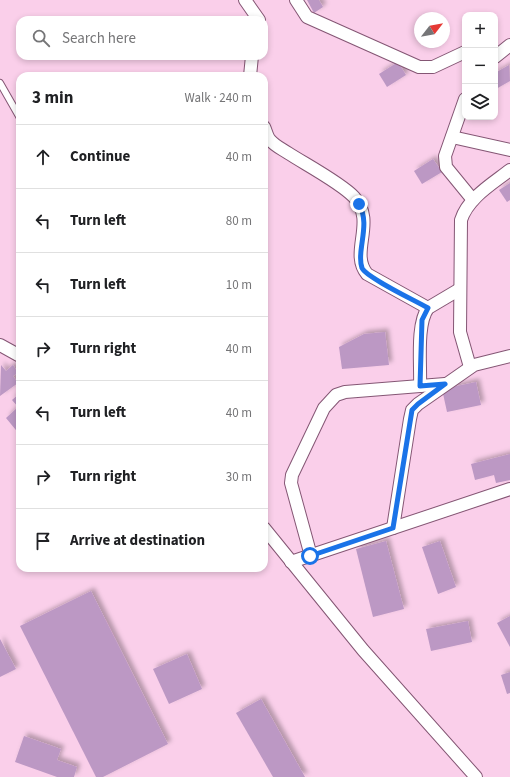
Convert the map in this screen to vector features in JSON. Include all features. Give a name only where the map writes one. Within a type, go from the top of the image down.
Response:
[{"type":"street","points":[[245,0],[256,16]]},
{"type":"street","points":[[296,0],[307,17],[419,67],[433,67],[462,53]]},
{"type":"street","points":[[250,72],[252,60]]},
{"type":"street","points":[[462,108],[445,156],[446,167],[473,200]]},
{"type":"street","points":[[268,136],[271,142],[344,189],[359,204],[363,212],[364,222],[360,259],[362,269],[367,274],[428,308]]},
{"type":"street","points":[[452,137],[510,150]]},
{"type":"street","points":[[470,367],[460,338],[461,220],[465,210],[473,200],[510,170]]},
{"type":"street","points":[[420,386],[422,320],[428,308],[460,290]]},
{"type":"street","points":[[0,345],[16,354]]},
{"type":"street","points":[[393,528],[412,410],[418,404],[470,367],[483,362],[510,356]]},
{"type":"street","points":[[310,556],[291,483],[292,475],[324,408],[336,395],[345,392],[445,384]]},
{"type":"street","points":[[291,562],[510,489]]},
{"type":"street","points":[[268,533],[363,650],[476,777]]},
{"type":"lane","points":[[0,83],[16,111]]},
{"type":"building","points":[[307,0],[319,0],[323,7],[314,13]]},
{"type":"building","points":[[398,62],[406,75],[387,87],[379,74]]},
{"type":"building","points":[[509,65],[510,81],[498,88],[498,84],[498,71]]},
{"type":"building","points":[[433,159],[442,172],[422,184],[414,171]]},
{"type":"building","points":[[510,183],[510,200],[507,202],[499,190]]},
{"type":"building","points":[[385,332],[389,365],[342,369],[339,347],[364,334]]},
{"type":"building","points":[[1,365],[6,371],[13,365],[16,370],[16,374],[13,376],[16,380],[16,384],[0,396]]},
{"type":"building","points":[[476,382],[481,405],[447,412],[442,389]]},
{"type":"building","points":[[16,396],[16,405],[12,400]]},
{"type":"building","points":[[16,409],[16,430],[6,418]]},
{"type":"building","points":[[510,454],[510,480],[496,483],[494,475],[475,480],[471,464]]},
{"type":"building","points":[[386,541],[404,609],[373,617],[356,549]]},
{"type":"building","points":[[440,541],[456,587],[438,594],[422,547]]},
{"type":"building","points":[[91,591],[168,744],[103,777],[96,777],[20,626]]},
{"type":"building","points":[[510,616],[510,647],[497,623]]},
{"type":"building","points":[[468,621],[472,642],[431,651],[426,629]]},
{"type":"building","points":[[0,639],[16,669],[0,677]]},
{"type":"building","points":[[187,654],[202,689],[169,704],[153,669]]},
{"type":"building","points":[[510,672],[510,693],[507,694],[501,675]]},
{"type":"building","points":[[261,699],[305,777],[273,777],[236,713]]},
{"type":"building","points":[[24,736],[61,749],[57,760],[77,767],[74,777],[57,777],[15,762]]},
{"type":"route","points":[[310,556],[393,528],[412,410],[445,384],[420,386],[421,328],[422,320],[428,308],[373,278],[362,269],[360,259],[364,222],[363,212],[359,204]]}]
